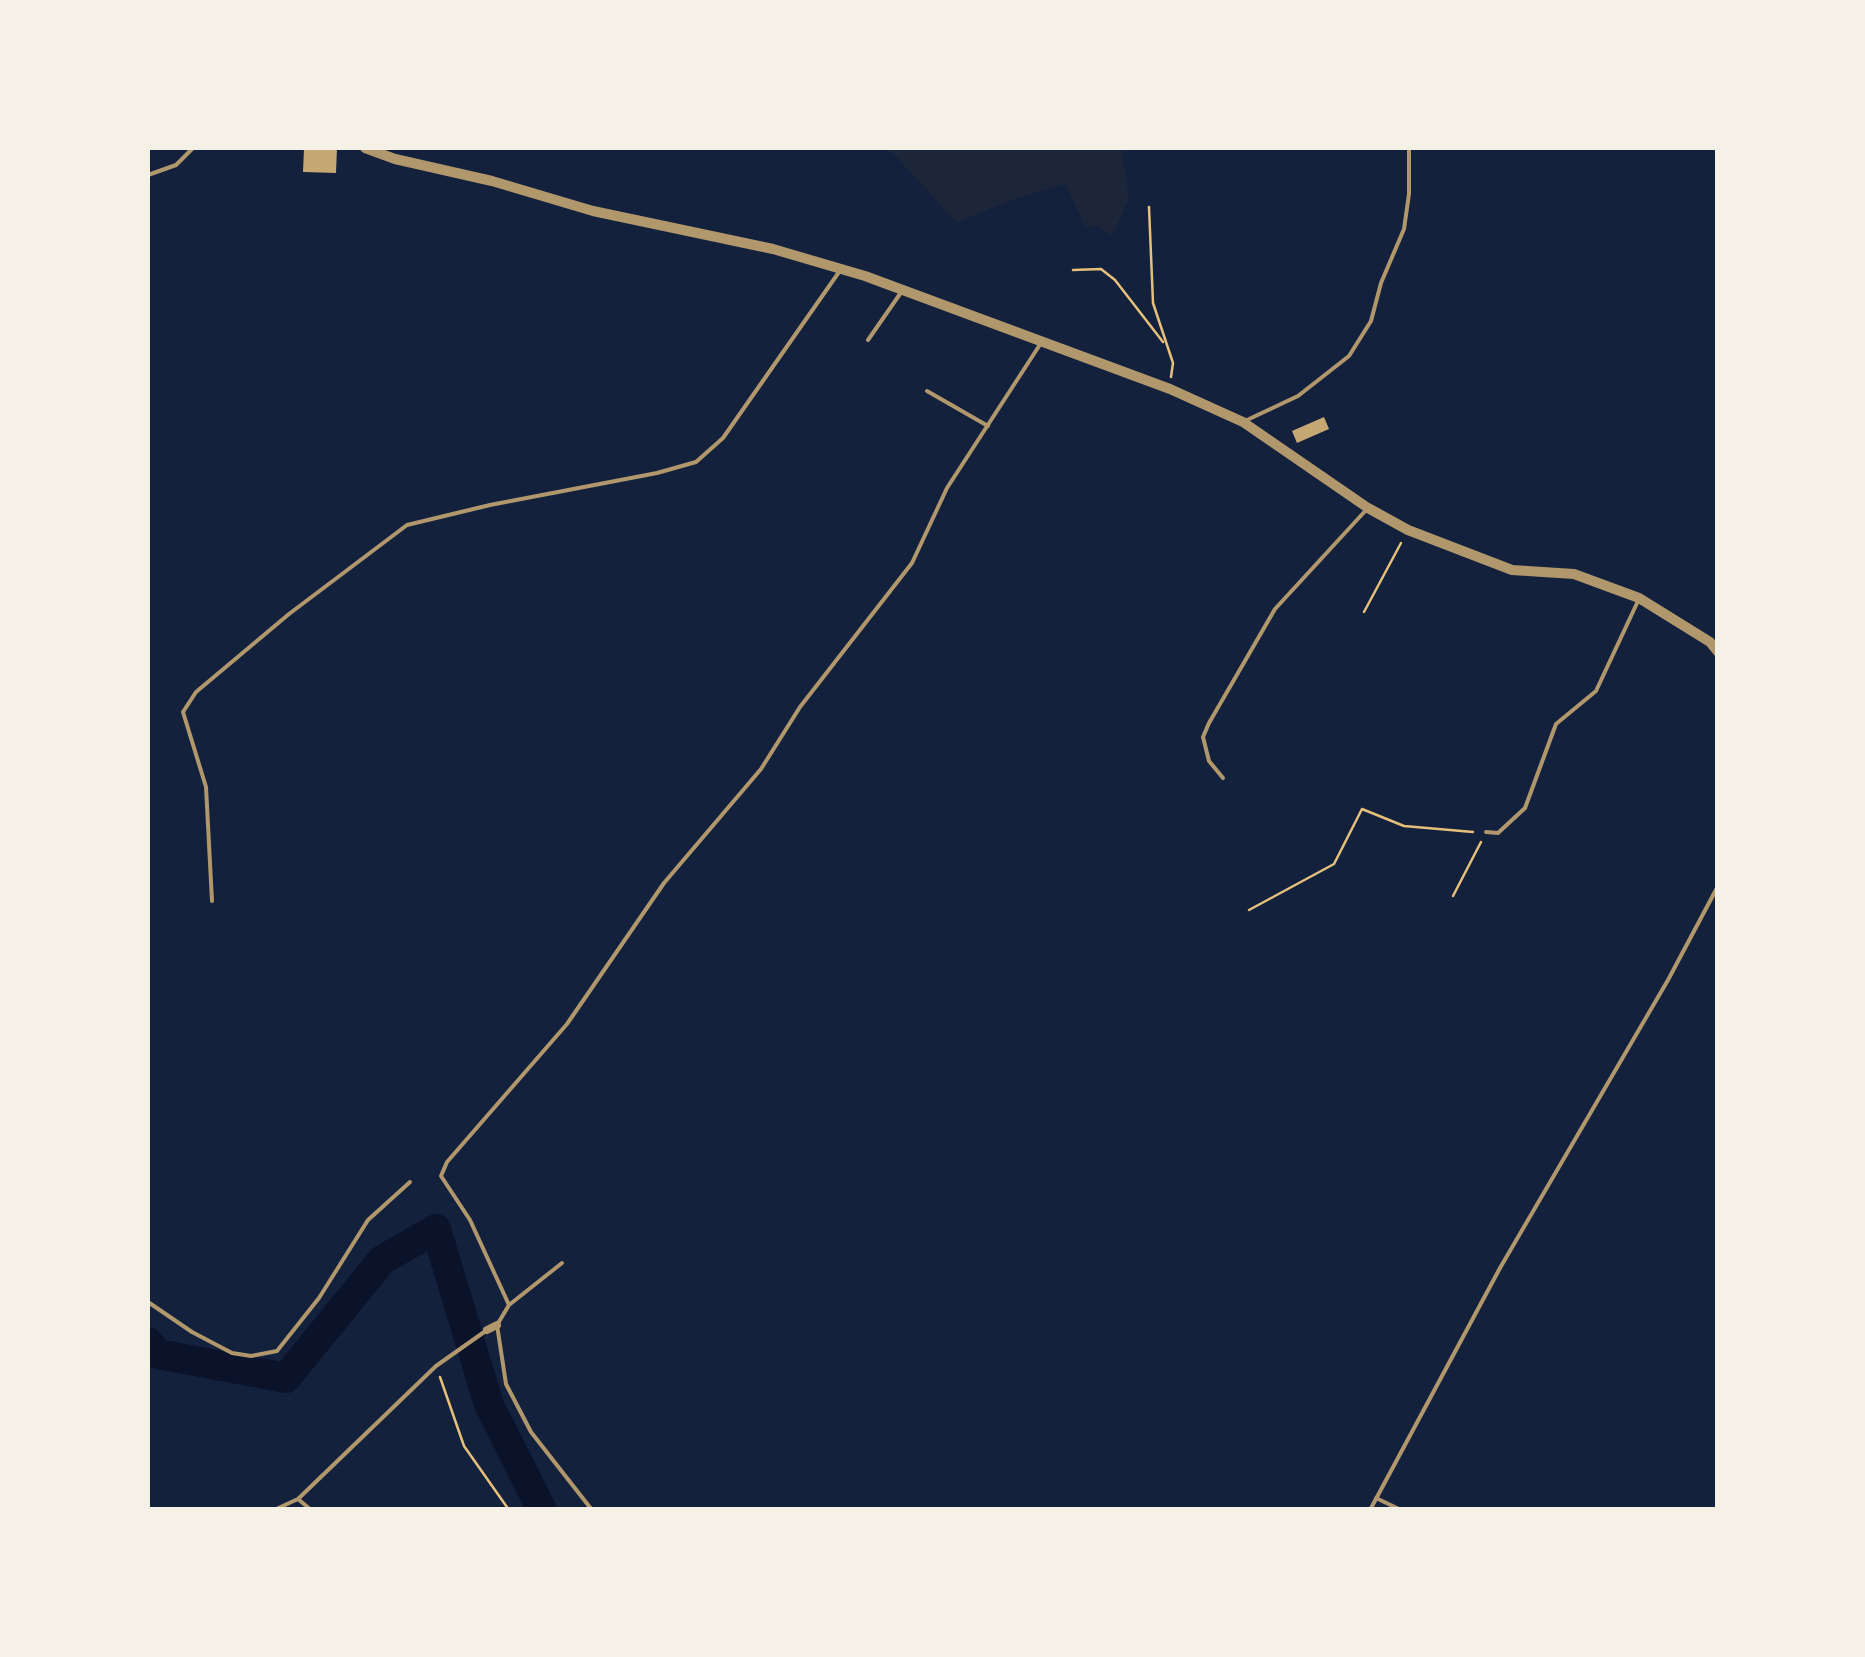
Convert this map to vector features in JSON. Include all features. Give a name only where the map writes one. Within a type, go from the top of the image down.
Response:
[{"type":"street","points":[[365,148],[593,211],[773,249],[902,290],[1170,389],[1243,422],[1368,508],[1408,530],[1512,570],[1574,574],[1639,598],[1710,642],[1718,652]]},
{"type":"street","points":[[486,1330],[497,1324]]},
{"type":"lane","points":[[148,175],[176,165],[192,148]]},
{"type":"lane","points":[[1243,422],[1298,396],[1349,356],[1370,321],[1380,283],[1404,230],[1410,194],[1408,148]]},
{"type":"lane","points":[[212,901],[206,786],[183,712],[196,692],[288,614],[407,525],[696,462],[723,438],[840,270]]},
{"type":"lane","points":[[868,340],[902,290]]},
{"type":"lane","points":[[509,1305],[470,1220],[441,1176],[448,1162],[567,1024],[664,883],[761,770],[800,706],[912,563],[947,488],[1042,343]]},
{"type":"lane","points":[[928,391],[988,426]]},
{"type":"lane","points":[[1224,778],[1209,761],[1202,736],[1209,722],[1275,609],[1368,508]]},
{"type":"lane","points":[[1486,832],[1498,832],[1526,808],[1556,724],[1596,691],[1639,598]]},
{"type":"lane","points":[[1370,1510],[1500,1268],[1668,980],[1718,886]]},
{"type":"lane","points":[[148,1302],[232,1353],[251,1356],[276,1351],[319,1298],[368,1220],[410,1182]]},
{"type":"lane","points":[[562,1263],[509,1305],[497,1324],[506,1384],[516,1404],[537,1440],[592,1510]]},
{"type":"lane","points":[[274,1510],[298,1499],[436,1366],[486,1330]]},
{"type":"lane","points":[[1376,1498],[1401,1510]]},
{"type":"lane","points":[[298,1499],[311,1510]]},
{"type":"path","points":[[1149,207],[1152,304],[1172,363],[1170,389]]},
{"type":"path","points":[[1073,270],[1101,268],[1115,280],[1167,347]]},
{"type":"path","points":[[1364,612],[1408,530]]},
{"type":"path","points":[[1249,910],[1334,864],[1362,809],[1404,826],[1438,832],[1486,832],[1454,896]]},
{"type":"path","points":[[436,1366],[464,1446],[509,1510]]},
{"type":"shaded area","points":[[880,148],[1121,148],[1129,198],[1112,236],[1096,225],[1086,228],[1065,184],[1014,199],[957,223],[893,153]]},
{"type":"building","points":[[304,148],[337,148],[336,173],[303,172]]},
{"type":"building","points":[[1324,417],[1329,429],[1297,443],[1292,431]]},
{"type":"waterway","points":[[148,1342],[158,1354],[286,1378],[382,1260],[436,1229],[489,1405],[542,1510]]}]
